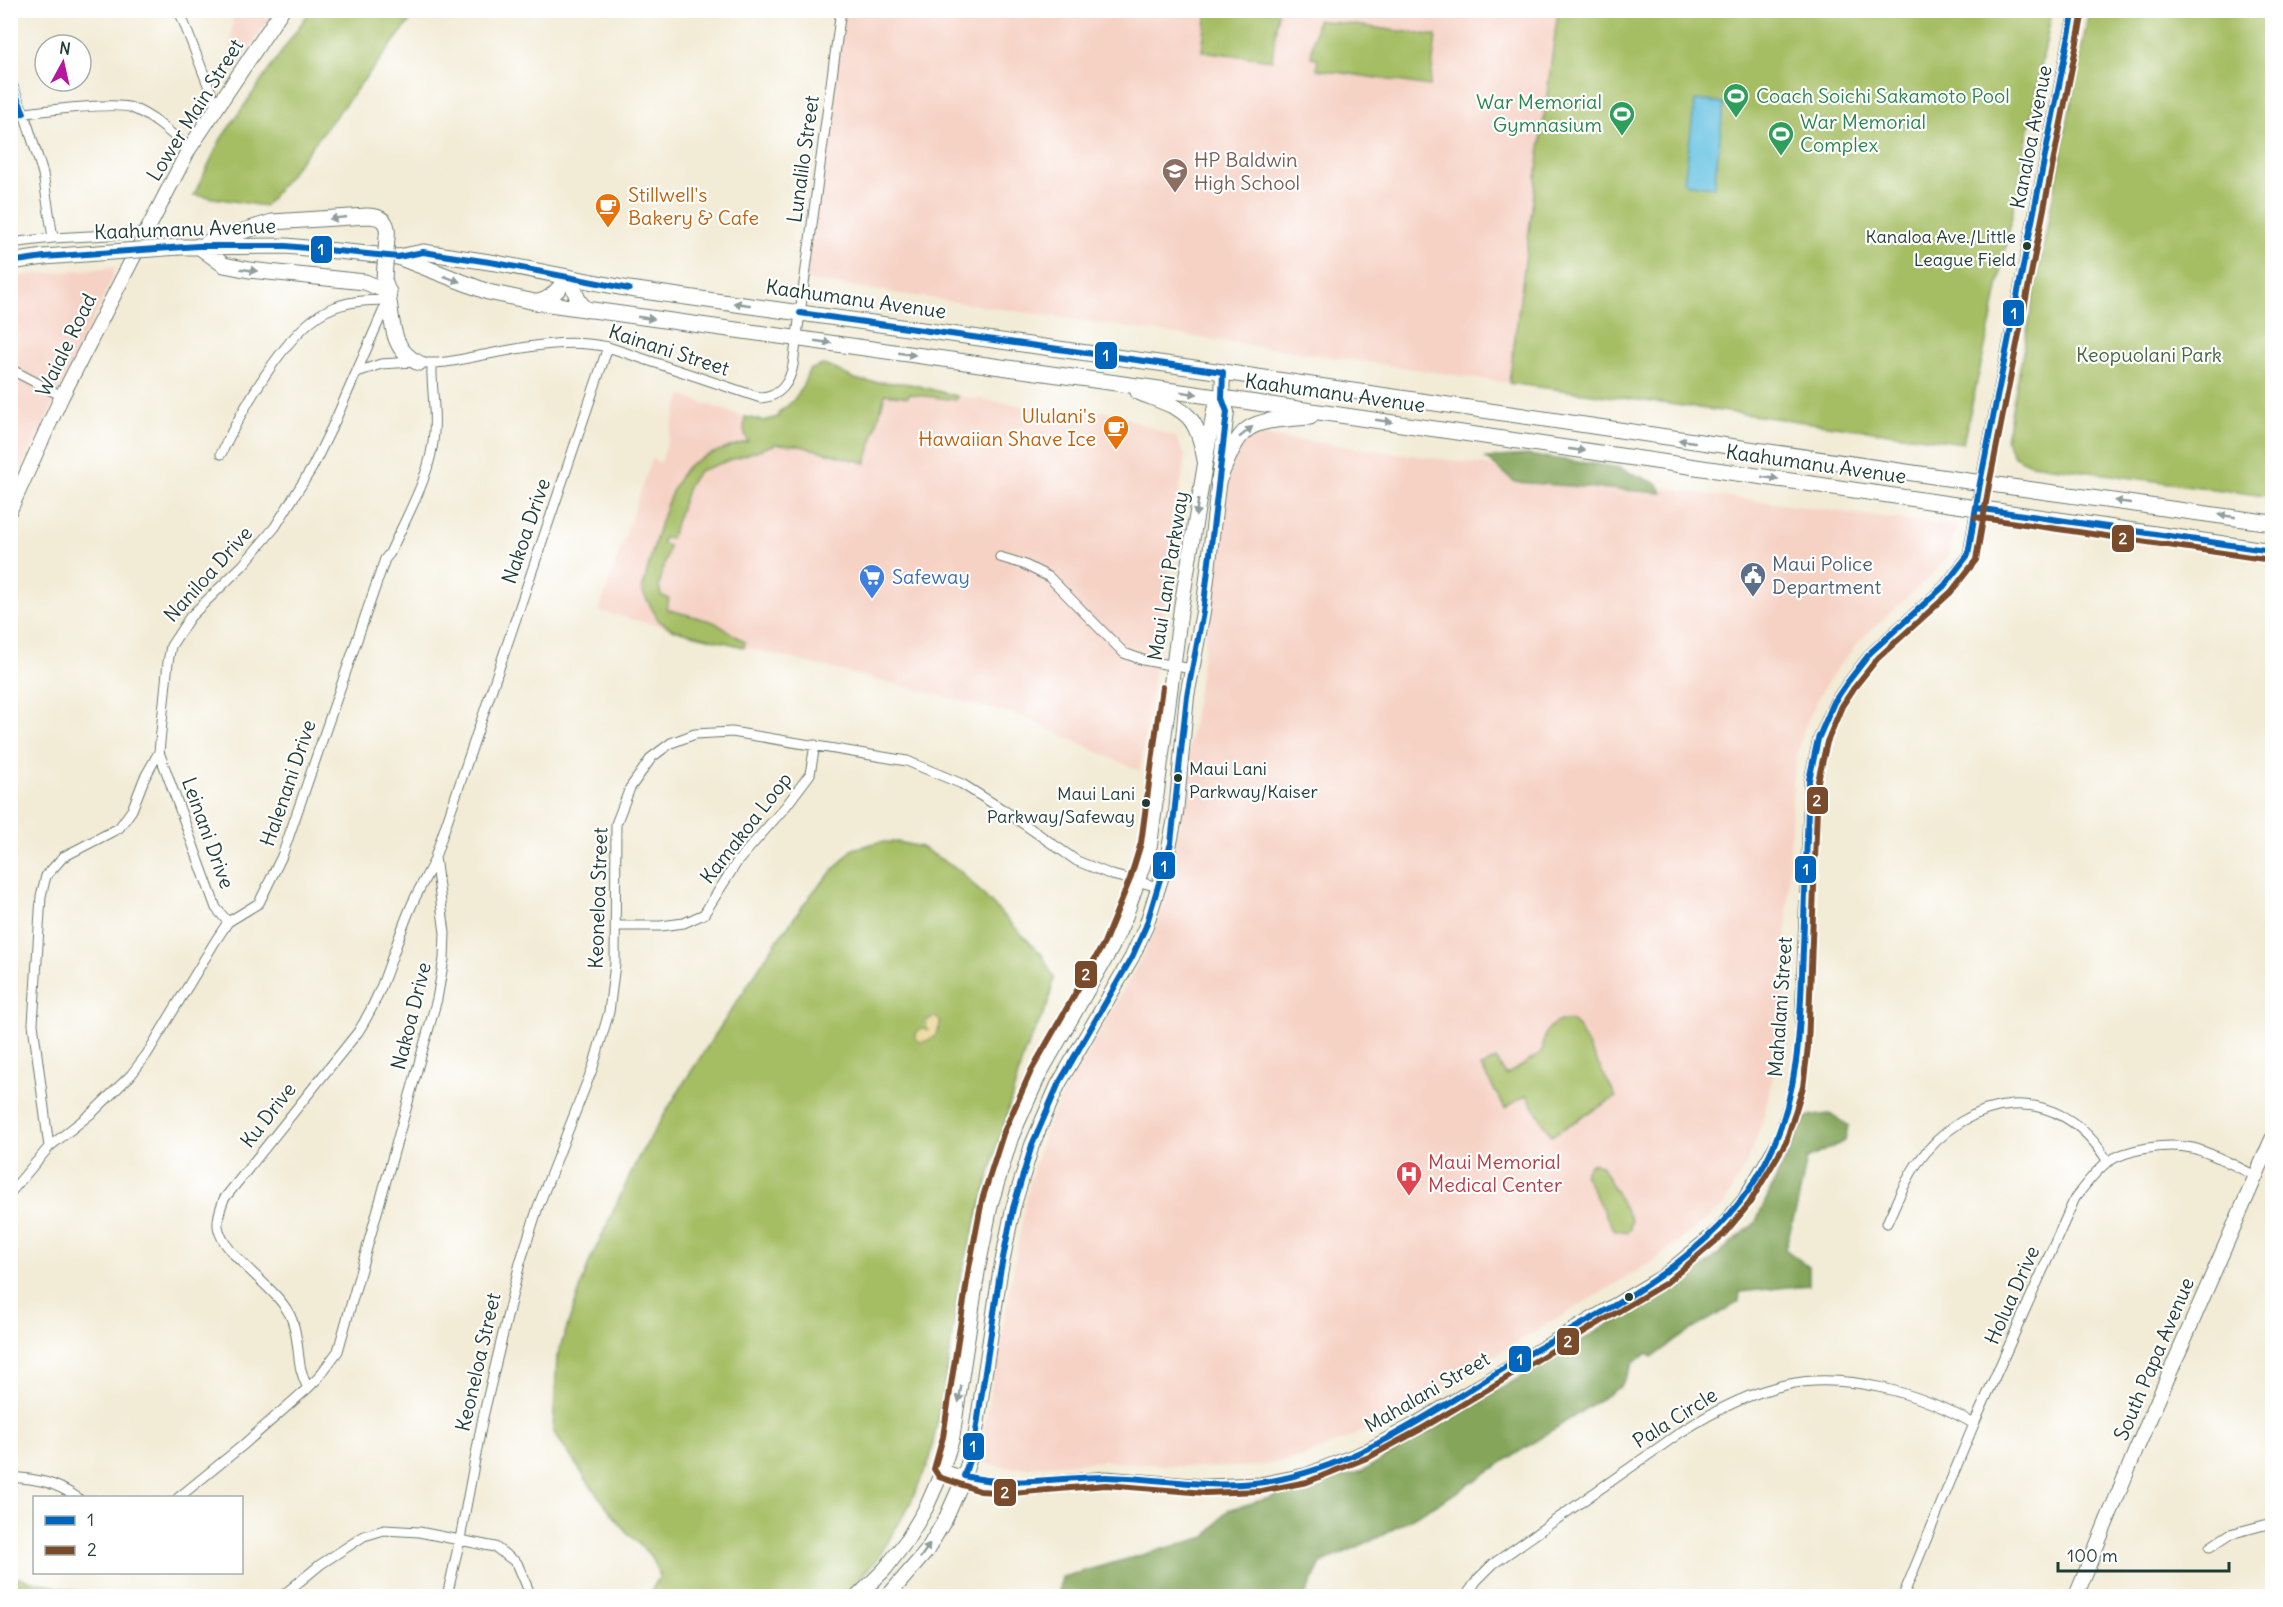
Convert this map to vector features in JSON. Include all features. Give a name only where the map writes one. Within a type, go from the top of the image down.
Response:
[{"type":"main road","name":"Lower Main Street","points":[[145,233],[189,149],[282,10]]},
{"type":"main road","points":[[198,246],[272,222],[374,216],[385,221],[387,290],[394,331],[401,349],[407,356],[426,363]]},
{"type":"main road","name":"Waiale Road","points":[[10,510],[62,396],[145,233]]},
{"type":"main road","name":"Kaahumanu Avenue","points":[[10,262],[44,257],[198,246],[286,246],[398,257],[488,292],[535,302],[1113,382],[2272,551]]},
{"type":"main road","points":[[198,246],[224,265],[249,270],[366,282],[387,290]]},
{"type":"main road","name":"Kaahumanu Avenue","points":[[398,257],[423,252],[496,263],[630,289],[2272,523]]},
{"type":"main road","points":[[535,302],[549,299],[560,285],[570,278],[577,299],[589,310]]},
{"type":"main road","name":"Maui Lani Parkway","points":[[888,1596],[926,1552],[946,1518],[964,1476],[975,1435],[1000,1273],[1013,1208],[1032,1145],[1058,1085],[1132,957],[1146,926],[1159,887],[1171,843],[1187,696],[1203,612],[1227,412],[1222,398],[1223,372]]},
{"type":"main road","points":[[1113,382],[1175,406],[1187,415],[1196,424],[1205,460]]},
{"type":"main road","name":"Maui Lani Parkway","points":[[858,1596],[885,1569],[907,1540],[926,1508],[943,1469],[959,1402],[978,1269],[991,1203],[1011,1138],[1039,1075],[1112,947],[1150,845],[1181,608],[1214,410],[1222,398]]},
{"type":"main road","points":[[1218,482],[1235,442],[1247,428],[1268,420],[1342,415]]},
{"type":"main road","name":"South Papa Avenue","points":[[2076,1596],[2136,1450],[2272,1139]]},
{"type":"street","points":[[179,10],[217,108]]},
{"type":"street","name":"Lunalilo Street","points":[[800,313],[840,10]]},
{"type":"street","name":"Kanaloa Avenue","points":[[1980,483],[2074,10]]},
{"type":"street","points":[[10,80],[24,113],[43,174],[53,238]]},
{"type":"street","points":[[10,115],[111,105],[127,106],[152,120],[189,149]]},
{"type":"street","points":[[10,243],[53,238],[145,233]]},
{"type":"street","points":[[221,454],[260,384],[294,338],[309,322],[327,310],[387,290]]},
{"type":"street","name":"Naniloa Drive","points":[[50,1147],[33,1024],[41,896],[46,876],[63,857],[119,828],[132,810],[144,779],[159,752],[168,662],[175,639],[190,616],[243,565],[275,527],[312,468],[357,372],[387,290]]},
{"type":"street","name":"Kainani Street","points":[[357,372],[381,364],[426,363],[550,344],[587,344],[608,347],[748,394],[768,398],[779,392],[791,377],[800,313]]},
{"type":"street","name":"Nakoa Drive","points":[[179,1496],[242,1446],[308,1388],[338,1350],[437,999],[444,959],[445,933],[435,857],[608,347]]},
{"type":"street","name":"Halenani Drive","points":[[50,1147],[93,1112],[131,1075],[147,1054],[228,922],[259,903],[282,856],[385,560],[419,490],[432,449],[435,408],[426,363]]},
{"type":"street","points":[[10,369],[62,396]]},
{"type":"street","name":"Mahalani Street","points":[[943,1469],[981,1482],[1011,1484],[1106,1476],[1205,1484],[1260,1482],[1305,1473],[1365,1449],[1416,1421],[1641,1288],[1661,1275],[1718,1228],[1742,1199],[1764,1165],[1784,1121],[1794,1085],[1799,1047],[1809,780],[1818,739],[1834,702],[1871,652],[1944,586],[1964,563],[1971,546],[1980,483]]},
{"type":"street","points":[[1000,557],[1023,564],[1049,577],[1124,653],[1143,660],[1192,669]]},
{"type":"street","name":"Keoneloa Street","points":[[447,1596],[483,1417],[520,1263],[538,1207],[593,1067],[609,1012],[615,964],[616,824],[630,788],[652,758],[671,743],[695,734],[732,732],[907,761],[962,784],[1005,810],[1077,861],[1112,875],[1159,887]]},
{"type":"street","name":"Kamakoa Loop","points":[[616,926],[661,926],[684,923],[704,914],[736,862],[786,806],[810,774],[815,745]]},
{"type":"street","name":"Leinani Drive","points":[[159,752],[216,908],[228,922]]},
{"type":"street","name":"Ku Drive","points":[[308,1388],[299,1368],[292,1320],[249,1267],[230,1250],[219,1232],[219,1214],[224,1199],[358,1032],[374,1008],[409,910],[435,857]]},
{"type":"street","points":[[1887,1223],[1907,1180],[1936,1142],[1959,1124],[1981,1112],[2005,1104],[2040,1107],[2060,1113],[2076,1122],[2090,1135],[2108,1162]]},
{"type":"street","name":"Holua Drive","points":[[1903,1596],[1974,1424],[2075,1198],[2093,1175],[2108,1162],[2121,1155],[2168,1145],[2193,1148],[2256,1176]]},
{"type":"street","points":[[10,1193],[50,1147]]},
{"type":"street","name":"Pala Circle","points":[[1466,1596],[1477,1580],[1493,1564],[1568,1511],[1710,1414],[1755,1393],[1788,1384],[1816,1382],[1872,1386],[1929,1402],[1974,1424]]},
{"type":"street","points":[[10,1477],[35,1479],[60,1486],[76,1496]]},
{"type":"street","points":[[2210,1546],[2230,1534],[2272,1522]]},
{"type":"street","points":[[282,1596],[321,1563],[364,1536],[384,1530],[419,1532],[495,1547],[517,1563],[531,1596]]},
{"type":"shaded area","points":[[233,11],[276,11],[229,76]]},
{"type":"shaded area","name":"HP Baldwin High School","points":[[841,11],[1558,11],[1509,383],[805,280]]},
{"type":"shaded area","points":[[115,267],[112,279],[11,493],[11,277]]},
{"type":"shaded area","points":[[823,365],[833,367],[847,376],[860,380],[912,384],[951,395],[1061,411],[1077,409],[1106,411],[1176,437],[1185,456],[1140,771],[1018,715],[599,611],[652,459],[661,463],[681,395],[752,420],[765,421],[789,414],[801,404]]},
{"type":"shaded area","points":[[1236,432],[1957,527],[1948,555],[1932,575],[1859,641],[1833,674],[1820,694],[1802,734],[1793,778],[1785,968],[1779,1048],[1764,1117],[1749,1158],[1722,1208],[1652,1262],[1408,1407],[1358,1434],[1300,1458],[1259,1466],[1205,1468],[1104,1461],[1011,1468],[977,1462],[1030,1180],[1048,1122],[1134,972],[1153,935],[1168,889]]},
{"type":"green space","points":[[310,11],[418,11],[265,206],[194,195],[221,139]]},
{"type":"green space","points":[[1207,11],[1278,11],[1272,60],[1202,51]]},
{"type":"green space","name":"War Memorial Complex","points":[[1558,11],[2052,11],[1995,303],[1963,443],[1509,383]]},
{"type":"green space","name":"Keopuolani Park","points":[[2089,11],[2272,11],[2272,497],[2031,464],[2014,456],[2006,440]]},
{"type":"green space","points":[[1317,20],[1436,36],[1430,86],[1317,69],[1318,59],[1311,57]]},
{"type":"green space","points":[[823,365],[858,380],[910,384],[957,396],[956,400],[909,394],[908,397],[885,394],[866,463],[797,445],[776,444],[699,471],[689,484],[671,538],[663,538],[662,544],[669,546],[659,586],[661,595],[669,599],[666,609],[714,622],[745,642],[744,647],[672,629],[659,621],[642,591],[661,522],[675,485],[692,463],[712,453],[748,441],[744,427],[745,417],[764,421],[778,417],[779,412],[798,394],[809,370]]},
{"type":"green space","points":[[1527,455],[1616,467],[1658,484],[1662,493],[1515,482],[1486,458]]},
{"type":"green space","points":[[879,842],[897,842],[921,847],[960,871],[1042,955],[1054,978],[1048,1004],[1024,1054],[959,1282],[948,1366],[930,1459],[909,1506],[877,1560],[841,1596],[648,1596],[660,1576],[652,1557],[624,1529],[553,1431],[557,1357],[589,1263],[638,1158],[683,1084],[776,942],[814,891],[853,849]]},
{"type":"green space","points":[[1560,1021],[1572,1021],[1578,1027],[1616,1097],[1551,1136],[1527,1095],[1505,1108],[1481,1067],[1496,1059],[1506,1075],[1542,1051],[1548,1029]]},
{"type":"green space","points":[[1829,1114],[1848,1126],[1845,1141],[1807,1159],[1785,1249],[1809,1267],[1809,1285],[1740,1292],[1739,1302],[1691,1330],[1652,1357],[1648,1353],[1634,1362],[1621,1386],[1449,1497],[1381,1536],[1321,1563],[1305,1596],[1057,1596],[1062,1577],[1206,1537],[1228,1510],[1363,1471],[1698,1271],[1755,1223],[1805,1117]]},
{"type":"green space","points":[[1594,1163],[1601,1165],[1631,1220],[1630,1229],[1627,1232],[1613,1229],[1584,1174],[1589,1165]]},
{"type":"green space","points":[[11,1576],[95,1596],[11,1596]]},
{"type":"sand","points":[[935,1017],[940,1021],[936,1033],[927,1041],[918,1041],[915,1037],[916,1033],[921,1029],[928,1030],[925,1021]]},
{"type":"water","points":[[1695,100],[1724,103],[1714,187],[1684,183]]},
{"type":"transit line","name":"1","points":[[800,313],[1223,372],[1222,398],[1227,412],[1203,612],[1187,696],[1171,843],[1146,926],[1132,957],[1058,1085],[1032,1145],[1013,1208],[1000,1273],[974,1445],[964,1476],[1017,1482],[1106,1477],[1215,1484],[1259,1483],[1281,1479],[1313,1471],[1402,1431],[1652,1282],[1718,1227],[1749,1189],[1766,1162],[1789,1099],[1797,1050],[1809,780],[1818,739],[1834,702],[1871,652],[1944,586],[1968,555],[1980,483],[2074,10]]},
{"type":"transit line","name":"2","points":[[1162,687],[1141,843],[1130,879],[1104,943],[1031,1071],[1003,1134],[982,1200],[943,1437],[934,1469],[939,1477],[980,1491],[1012,1493],[1106,1485],[1205,1493],[1261,1491],[1307,1482],[1369,1457],[1421,1429],[1666,1283],[1724,1234],[1749,1204],[1786,1142],[1803,1087],[1808,1047],[1818,781],[1827,742],[1842,706],[1878,658],[1951,592],[1976,560],[2083,12]]},
{"type":"transit line","name":"1","points":[[10,81],[24,113],[10,115]]},
{"type":"transit line","name":"1","points":[[10,262],[44,257],[198,246],[286,246],[398,257],[423,252],[496,263],[629,289]]},
{"type":"transit line","name":"1","points":[[1976,508],[2272,551]]},
{"type":"transit line","name":"2","points":[[1975,517],[2271,560]]},
{"type":"place","name":"Coach Soichi Sakamoto Pool","points":[[1736,119]]},
{"type":"place","name":"War Memorial Gymnasium","points":[[1622,137]]},
{"type":"place","name":"War Memorial Complex","points":[[1781,157]]},
{"type":"place","name":"HP Baldwin High School","points":[[1175,194]]},
{"type":"place","name":"Stillwell's Bakery & Cafe","points":[[608,229]]},
{"type":"place","name":"Kanaloa Ave./Little League Field","points":[[2027,246]]},
{"type":"place","name":"Ululani's Hawaiian Shave Ice","points":[[1116,451]]},
{"type":"place","name":"Maui Police Department","points":[[1753,598]]},
{"type":"place","name":"Safeway","points":[[872,600]]},
{"type":"place","name":"Maui Lani Parkway/Kaiser","points":[[1178,778]]},
{"type":"place","name":"Maui Lani Parkway/Safeway","points":[[1146,803]]},
{"type":"place","name":"Maui Memorial Medical Center","points":[[1409,1197]]}]
